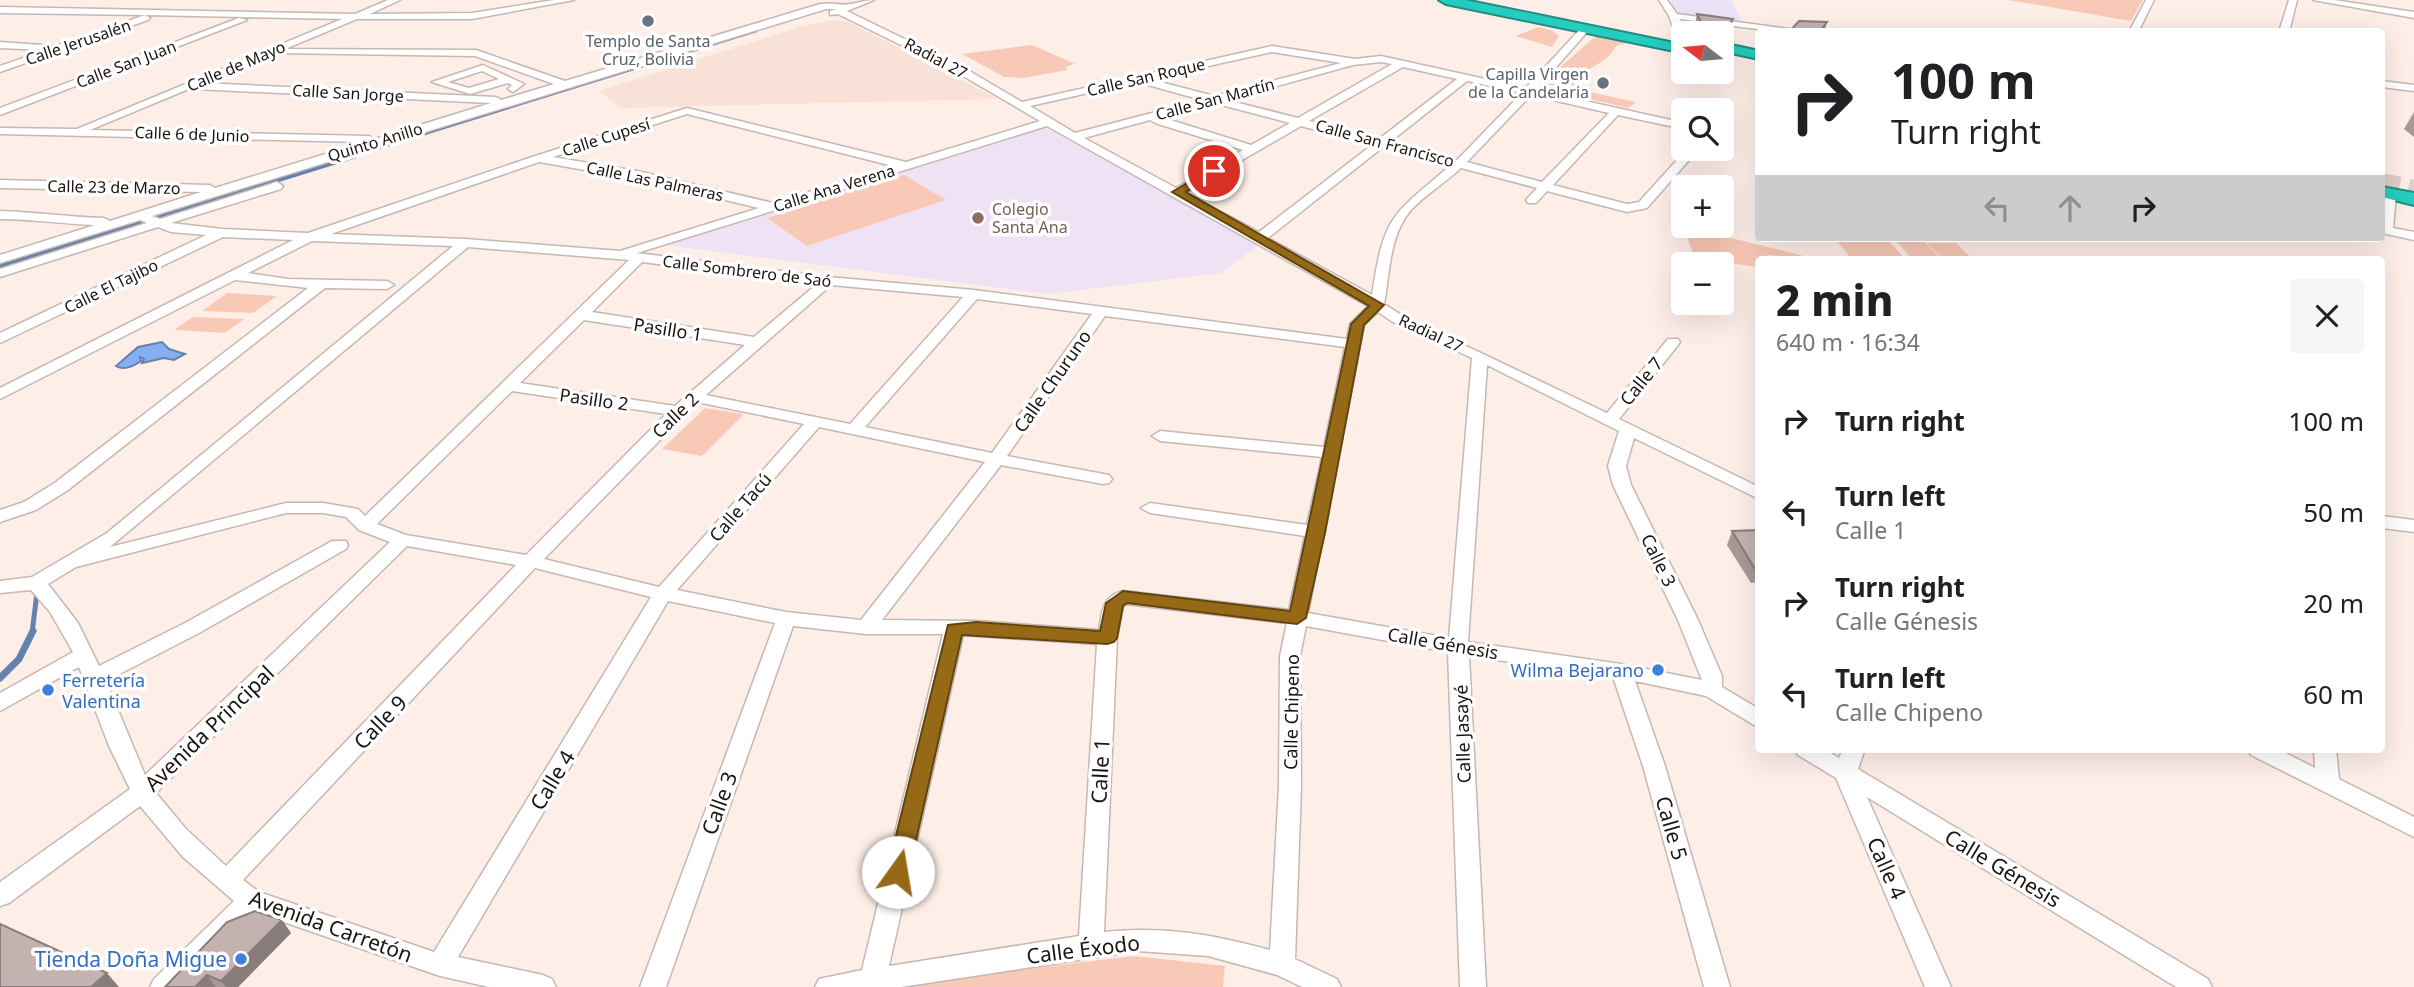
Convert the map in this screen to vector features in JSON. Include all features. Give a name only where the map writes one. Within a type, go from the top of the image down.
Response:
[{"type":"highway","points":[[1446,0],[1585,29],[1671,41]]},
{"type":"highway","points":[[1484,0],[1671,40]]},
{"type":"highway","points":[[1734,50],[1755,54]]},
{"type":"highway","points":[[1734,59],[1755,63]]},
{"type":"highway","points":[[2385,188],[2414,184]]},
{"type":"highway","points":[[2385,188],[2414,199]]},
{"type":"street","name":"Calle de Mayo","points":[[76,131],[396,0]]},
{"type":"street","points":[[0,10],[156,15],[456,18],[570,0]]},
{"type":"street","points":[[810,0],[823,6]]},
{"type":"street","name":"Quinto Anillo","points":[[0,259],[110,225],[149,220],[227,189],[383,140],[459,123],[530,94],[845,0]]},
{"type":"street","name":"Quinto Anillo","points":[[751,28],[783,24],[839,11],[870,0]]},
{"type":"street","points":[[1663,0],[1676,21]]},
{"type":"street","points":[[2135,28],[2150,0]]},
{"type":"street","points":[[2285,28],[2293,0]]},
{"type":"street","points":[[2317,0],[2414,15]]},
{"type":"street","name":"Radial 27","points":[[823,6],[841,6],[843,8],[839,11],[918,48],[1074,137],[1261,237],[1398,319],[1480,356],[1755,492]]},
{"type":"street","name":"Calle Jerusalén","points":[[0,69],[156,15]]},
{"type":"street","name":"Calle San Juan","points":[[0,112],[253,16]]},
{"type":"street","points":[[1674,16],[1774,28]]},
{"type":"street","points":[[0,273],[149,220],[459,123],[645,72],[745,40],[783,24]]},
{"type":"street","points":[[1377,305],[1388,242],[1394,226],[1421,194],[1460,164],[1585,29]]},
{"type":"street","points":[[0,46],[62,47]]},
{"type":"street","name":"Calle San Roque","points":[[1021,105],[1272,49],[1355,62]]},
{"type":"street","points":[[270,52],[476,53],[564,84]]},
{"type":"street","points":[[1355,62],[1378,58],[1671,124]]},
{"type":"street","name":"Calle San Martín","points":[[1074,137],[1355,62]]},
{"type":"street","points":[[1178,192],[1402,63]]},
{"type":"street","points":[[511,84],[470,91],[447,87],[437,82],[483,68],[530,94]]},
{"type":"street","points":[[1261,237],[1465,78]]},
{"type":"street","name":"Calle San Francisco","points":[[1135,79],[1383,142],[1545,187],[1635,208],[1643,205],[1682,161]]},
{"type":"street","points":[[2385,84],[2414,88]]},
{"type":"street","name":"Calle San Jorge","points":[[188,86],[509,101]]},
{"type":"street","name":"Calle Cupesí","points":[[312,236],[539,158],[681,113],[695,111],[906,166]]},
{"type":"street","points":[[1532,200],[1615,112]]},
{"type":"street","points":[[1152,116],[1162,122],[1251,149]]},
{"type":"street","name":"Calle Ana Verena","points":[[618,255],[1049,122]]},
{"type":"street","name":"Calle 6 de Junio","points":[[0,131],[383,140]]},
{"type":"street","name":"Calle Las Palmeras","points":[[539,158],[636,175],[772,207]]},
{"type":"street","name":"Calle 23 de Marzo","points":[[0,184],[227,189]]},
{"type":"street","points":[[2385,209],[2386,230],[2414,236]]},
{"type":"street","points":[[0,215],[102,221],[110,225]]},
{"type":"street","name":"Calle Sombrero de Saó","points":[[149,220],[223,233],[465,243],[618,255],[828,281],[974,294],[1353,344]]},
{"type":"street","name":"Calle El Tajibo","points":[[0,339],[223,233]]},
{"type":"street","points":[[265,261],[290,235]]},
{"type":"street","points":[[0,394],[312,236]]},
{"type":"street","points":[[0,587],[36,583],[121,531],[465,243]]},
{"type":"street","points":[[0,247],[37,248]]},
{"type":"street","points":[[365,526],[639,258]]},
{"type":"street","points":[[236,276],[321,284],[387,285]]},
{"type":"street","name":"Calle 2","points":[[533,562],[567,523],[678,411],[828,281]]},
{"type":"street","points":[[0,516],[30,506],[62,485],[321,284]]},
{"type":"street","points":[[854,429],[974,294]]},
{"type":"street","name":"Calle Chipeno","points":[[1282,965],[1290,786],[1290,656],[1317,533],[1357,324],[1377,305]]},
{"type":"street","name":"Calle Churuno","points":[[866,627],[999,456],[1102,310]]},
{"type":"street","name":"Pasillo 1","points":[[581,315],[756,342]]},
{"type":"street","name":"Calle 7","points":[[1609,421],[1673,342]]},
{"type":"street","name":"Calle Jasayé","points":[[1474,987],[1458,646],[1480,356]]},
{"type":"street","name":"Pasillo 2","points":[[510,386],[678,411]]},
{"type":"street","points":[[694,397],[999,456],[1103,479]]},
{"type":"street","name":"Calle Tacú","points":[[663,594],[816,420]]},
{"type":"street","name":"Calle 3","points":[[1628,430],[1617,466],[1622,485],[1688,620],[1712,676],[1712,690]]},
{"type":"street","points":[[1160,436],[1333,453]]},
{"type":"street","points":[[73,562],[286,508],[323,508],[352,513],[365,526],[403,540],[533,562],[663,594],[786,619],[866,627],[976,628],[1107,638]]},
{"type":"street","points":[[1150,508],[1317,533]]},
{"type":"street","points":[[2385,522],[2414,526]]},
{"type":"street","name":"Avenida Principal","points":[[0,896],[142,792],[403,540]]},
{"type":"street","points":[[93,678],[204,621],[339,545]]},
{"type":"street","name":"Calle 9","points":[[226,882],[533,562]]},
{"type":"street","name":"Avenida Carretón","points":[[36,583],[58,607],[83,655],[142,792],[172,828],[226,882],[251,900],[440,965],[542,987]]},
{"type":"street","name":"Calle 4","points":[[440,965],[663,594]]},
{"type":"street","name":"Calle Génesis","points":[[1118,598],[1297,618],[1621,671],[1712,690],[1755,717]]},
{"type":"street","name":"Calle 1","points":[[1091,945],[1107,638],[1118,598]]},
{"type":"street","name":"Calle 3","points":[[653,987],[786,619]]},
{"type":"street","points":[[828,987],[872,983],[954,629]]},
{"type":"street","points":[[0,703],[83,655]]},
{"type":"street","name":"Calle 5","points":[[1621,671],[1654,766],[1717,987]]},
{"type":"street","name":"Calle Génesis","points":[[1812,753],[2199,987]]},
{"type":"street","points":[[1845,773],[1852,753]]},
{"type":"street","points":[[2267,753],[2414,828]]},
{"type":"street","points":[[2325,753],[2328,784]]},
{"type":"street","name":"Calle 4","points":[[1845,773],[1938,987]]},
{"type":"street","points":[[163,987],[251,900]]},
{"type":"street","name":"Calle Éxodo","points":[[872,983],[1091,945],[1138,940],[1208,945],[1282,965],[1328,987]]},
{"type":"shaded area","points":[[1670,0],[1732,0],[1742,22],[1734,21],[1678,15]]},
{"type":"shaded area","points":[[2008,0],[2143,0],[2131,21]]},
{"type":"shaded area","points":[[836,20],[849,22],[998,99],[620,108],[599,91],[806,25]]},
{"type":"shaded area","points":[[1538,27],[1551,30],[1559,36],[1552,47],[1516,36]]},
{"type":"shaded area","points":[[1596,36],[1630,42],[1616,46],[1607,58],[1585,72],[1576,84],[1585,91],[1636,102],[1628,108],[1543,88],[1542,83]]},
{"type":"shaded area","points":[[1032,45],[1075,64],[1065,67],[1067,70],[1024,78],[1004,77],[962,54]]},
{"type":"shaded area","name":"Colegio Santa Ana","points":[[1040,129],[1048,129],[1259,245],[1221,273],[1048,294],[672,246],[668,243]]},
{"type":"shaded area","points":[[904,175],[946,200],[807,246],[767,218]]},
{"type":"shaded area","points":[[1687,238],[1731,238],[1804,256],[1755,256],[1755,266],[1734,264],[1734,252],[1692,252]]},
{"type":"shaded area","points":[[1838,242],[1890,242],[1902,256],[1849,256]]},
{"type":"shaded area","points":[[1897,242],[1925,242],[1938,256],[1909,256]]},
{"type":"shaded area","points":[[1927,243],[1956,243],[1969,256],[1940,256]]},
{"type":"shaded area","points":[[227,293],[277,296],[253,313],[202,311]]},
{"type":"shaded area","points":[[193,317],[244,319],[225,333],[174,330]]},
{"type":"shaded area","points":[[705,408],[744,414],[702,456],[662,449]]},
{"type":"shaded area","points":[[1134,956],[1225,966],[1223,987],[909,987],[920,982]]},
{"type":"water","points":[[162,342],[169,349],[185,354],[174,360],[164,358],[142,363],[144,359],[140,357],[141,361],[132,366],[116,366],[138,347]]},
{"type":"building","points":[[1697,14],[1733,19],[1732,21],[1700,21]]},
{"type":"building","points":[[1799,21],[1827,22],[1822,28],[1793,28]]},
{"type":"building","points":[[1755,530],[1755,569],[1732,531]]},
{"type":"building","points":[[255,911],[282,920],[221,981],[207,975],[195,987],[165,987],[227,922]]},
{"type":"building","points":[[0,924],[107,973],[91,987],[0,987]]},
{"type":"waterway","points":[[350,157],[756,31]]},
{"type":"waterway","points":[[0,266],[355,156]]},
{"type":"waterway","points":[[32,633],[37,593]]},
{"type":"waterway","points":[[0,678],[19,659],[32,633]]},
{"type":"tunnel","points":[[2385,183],[2414,189]]},
{"type":"place","name":"Templo de Santa Cruz, Bolivia","points":[[648,21]]},
{"type":"place","name":"Capilla Virgen de la Candelaria","points":[[1603,83]]},
{"type":"place","name":"Colegio Santa Ana","points":[[978,218]]},
{"type":"place","name":"Wilma Bejarano","points":[[1658,670]]},
{"type":"place","name":"Ferretería Valentina","points":[[48,690]]},
{"type":"place","name":"Tienda Doña Migue","points":[[241,959]]},
{"type":"route","points":[[898,872],[954,629],[976,628],[1107,638],[1114,603],[1123,597],[1297,618],[1317,533],[1357,324],[1377,305],[1178,192],[1214,171]]}]
